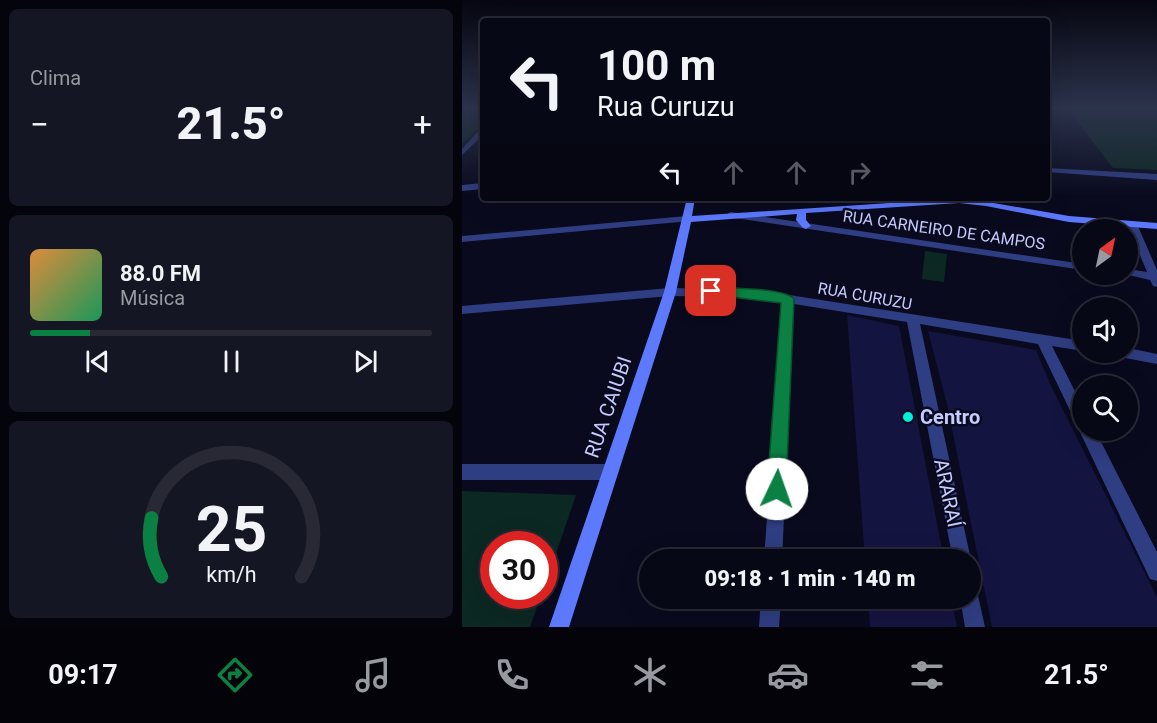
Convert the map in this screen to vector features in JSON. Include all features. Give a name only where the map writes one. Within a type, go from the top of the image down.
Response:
[{"type":"street","points":[[464,151],[477,137]]},
{"type":"street","points":[[464,151],[480,148]]},
{"type":"street","points":[[1050,170],[1157,177]]},
{"type":"street","points":[[462,188],[480,186]]},
{"type":"street","name":"RUA CAIUBI","points":[[559,627],[608,472],[670,292],[690,201]]},
{"type":"street","points":[[462,239],[729,215],[944,201]]},
{"type":"street","points":[[966,201],[1072,219]]},
{"type":"street","points":[[802,210],[801,220],[806,226]]},
{"type":"street","points":[[789,224],[787,218],[790,211]]},
{"type":"street","name":"RUA CARNEIRO DE CAMPOS","points":[[729,215],[1072,265]]},
{"type":"street","points":[[1138,224],[1157,226]]},
{"type":"street","points":[[1138,238],[1156,279]]},
{"type":"street","points":[[1138,275],[1156,279]]},
{"type":"street","name":"RUA CURUZU","points":[[462,310],[670,292],[740,293],[1072,344]]},
{"type":"street","points":[[774,549],[788,299]]},
{"type":"street","name":"ARARAÍ","points":[[913,321],[960,549]]},
{"type":"street","points":[[1042,339],[1072,400]]},
{"type":"street","points":[[1138,355],[1157,359]]},
{"type":"street","points":[[1092,441],[1157,572]]},
{"type":"street","points":[[462,472],[608,472]]},
{"type":"street","points":[[769,627],[770,609]]},
{"type":"street","points":[[972,609],[975,627]]},
{"type":"green space","points":[[462,137],[469,137],[462,144]]},
{"type":"green space","points":[[1089,137],[1157,137],[1157,170],[1113,168]]},
{"type":"green space","points":[[925,251],[947,254],[944,282],[922,279]]},
{"type":"green space","points":[[462,491],[576,495],[558,548],[558,531],[480,531],[480,609],[536,609],[530,627],[462,627]]},
{"type":"building","points":[[847,315],[899,326],[942,549],[864,549]]},
{"type":"building","points":[[928,331],[1036,350],[1072,428],[1072,441],[1079,441],[1157,597],[1157,627],[992,627],[981,572],[981,549],[976,549],[947,404]]},
{"type":"building","points":[[869,609],[953,609],[957,627],[870,627]]},
{"type":"place","name":"Centro","points":[[908,417]]},
{"type":"route","points":[[711,291],[750,293],[788,299],[777,489]]}]
